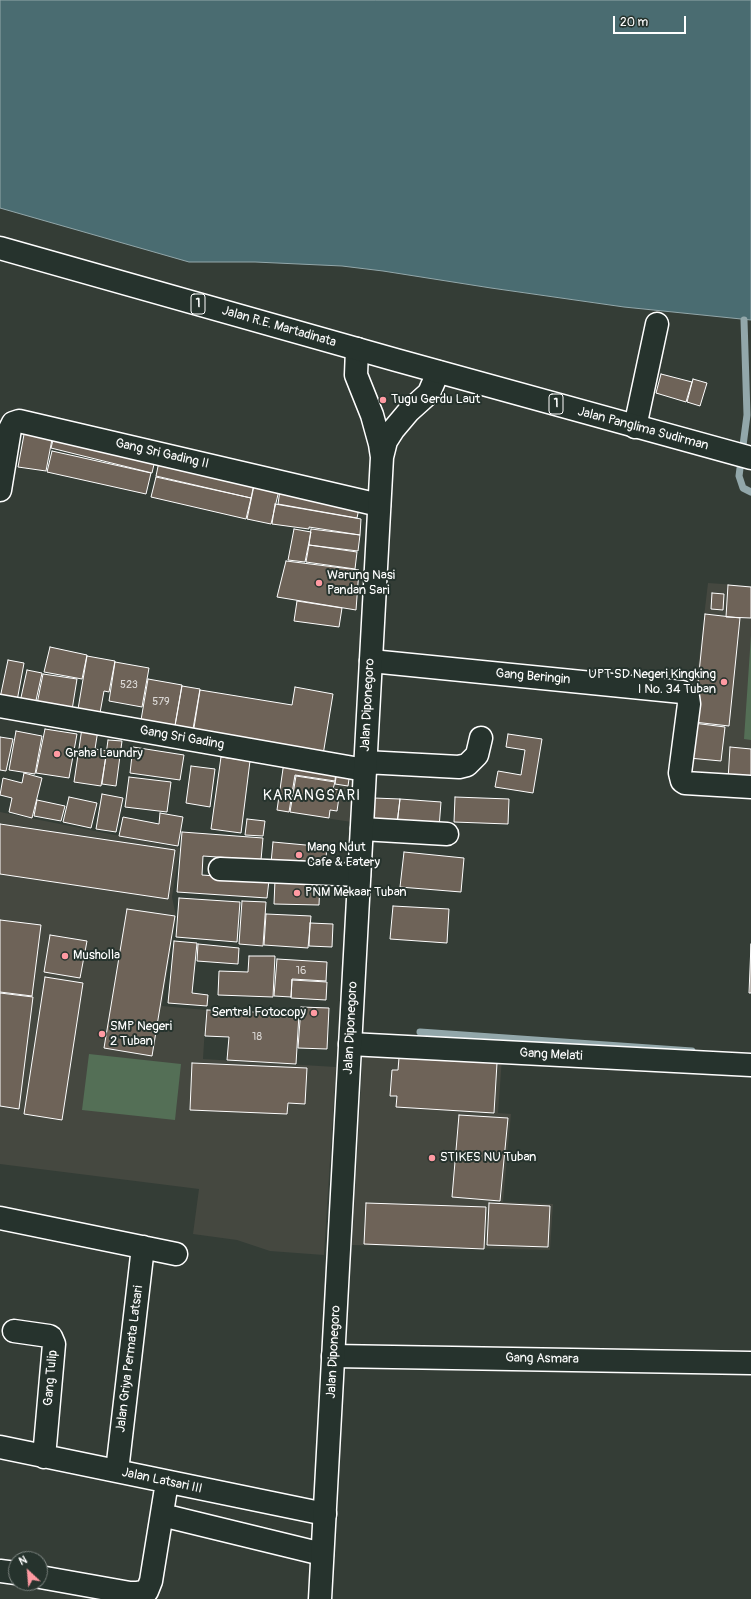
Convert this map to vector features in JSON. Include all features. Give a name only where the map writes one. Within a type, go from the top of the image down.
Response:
[{"type":"main road","name":"Jalan R.E. Martadinata","points":[[0,248],[396,360]]},
{"type":"main road","points":[[635,427],[657,324]]},
{"type":"main road","name":"Jalan Diponegoro","points":[[357,349],[356,376],[372,415],[382,457]]},
{"type":"main road","name":"Jalan Panglima Sudirman","points":[[396,360],[751,458]]},
{"type":"main road","name":"Jalan Diponegoro","points":[[320,1599],[382,457],[386,441],[393,430],[409,411],[429,393],[438,372]]},
{"type":"main road","name":"Gang Sri Gading II","points":[[0,490],[3,450],[11,426],[15,422],[21,421],[379,505]]},
{"type":"main road","name":"Gang Beringin","points":[[371,661],[682,692],[688,697],[689,704],[680,773],[681,779],[685,782],[751,787]]},
{"type":"main road","name":"Gang Sri Gading","points":[[0,706],[365,766],[459,767],[467,764],[477,755],[481,738]]},
{"type":"main road","points":[[362,829],[447,834]]},
{"type":"main road","points":[[220,868],[359,875]]},
{"type":"main road","name":"Gang Melati","points":[[350,1044],[751,1065]]},
{"type":"main road","points":[[0,1218],[176,1254]]},
{"type":"main road","name":"Jalan Griya Permata Latsari","points":[[117,1472],[143,1247]]},
{"type":"main road","name":"Gang Tulip","points":[[14,1330],[49,1336],[52,1338],[54,1344],[44,1457]]},
{"type":"main road","name":"Gang Asmara","points":[[333,1356],[751,1363]]},
{"type":"main road","name":"Jalan Latsari III","points":[[0,1447],[325,1514]]},
{"type":"main road","points":[[48,1578],[130,1593],[147,1591],[151,1581],[167,1482]]},
{"type":"main road","points":[[162,1515],[322,1554]]},
{"type":"shaded area","name":"UPT SD Negeri Kingking I No. 34 Tuban","points":[[708,583],[751,586],[751,783],[685,778]]},
{"type":"shaded area","points":[[284,762],[354,772],[352,822],[276,811]]},
{"type":"shaded area","name":"SMP Negeri 2 Tuban","points":[[0,812],[180,848],[172,897],[176,916],[162,1006],[206,1010],[203,1059],[336,1067],[324,1255],[270,1251],[237,1240],[193,1234],[199,1189],[0,1164]]},
{"type":"shaded area","name":"STIKES NU Tuban","points":[[363,1050],[502,1058],[498,1113],[511,1114],[503,1202],[553,1204],[550,1250],[352,1245]]},
{"type":"green space","points":[[751,635],[751,740],[744,739]]},
{"type":"green space","points":[[89,1054],[181,1064],[175,1120],[82,1110]]},
{"type":"water","points":[[0,0],[751,0],[751,320],[624,307],[342,266],[255,262],[189,262],[0,208]]},
{"type":"building","points":[[661,374],[692,382],[686,402],[656,393]]},
{"type":"building","points":[[693,379],[707,383],[700,406],[687,402]]},
{"type":"building","points":[[25,429],[53,434],[46,471],[18,467]]},
{"type":"building","points":[[54,436],[155,460],[152,473],[51,448]]},
{"type":"building","points":[[52,451],[151,473],[146,494],[47,472]]},
{"type":"building","points":[[160,457],[255,479],[251,498],[156,476]]},
{"type":"building","points":[[156,477],[251,498],[246,519],[151,497]]},
{"type":"building","points":[[255,481],[280,486],[271,524],[247,519]]},
{"type":"building","points":[[280,490],[360,504],[357,518],[278,504]]},
{"type":"building","points":[[275,504],[361,519],[360,535],[309,527],[309,529],[272,524]]},
{"type":"building","points":[[294,529],[311,532],[305,562],[288,560]]},
{"type":"building","points":[[311,529],[360,535],[358,551],[309,545]]},
{"type":"building","points":[[309,545],[357,552],[355,569],[306,562]]},
{"type":"building","name":"Warung Nasi Pandan Sari","points":[[286,561],[359,570],[356,610],[277,597]]},
{"type":"building","points":[[728,585],[751,587],[751,618],[726,617]]},
{"type":"building","points":[[712,593],[724,594],[723,610],[711,609]]},
{"type":"building","points":[[297,601],[342,608],[339,627],[294,621]]},
{"type":"building","points":[[705,614],[740,618],[729,726],[694,722]]},
{"type":"building","points":[[50,647],[87,655],[82,679],[44,672]]},
{"type":"building","points":[[87,656],[115,661],[109,692],[104,691],[100,713],[78,709]]},
{"type":"building","points":[[8,660],[24,663],[17,701],[0,698]]},
{"type":"building","points":[[115,662],[149,668],[142,707],[109,701]]},
{"type":"building","points":[[27,670],[42,673],[35,705],[20,702]]},
{"type":"building","points":[[43,674],[77,679],[72,710],[37,704]]},
{"type":"building","points":[[148,679],[182,685],[175,725],[141,720]]},
{"type":"building","points":[[182,686],[200,689],[193,729],[175,726]]},
{"type":"building","points":[[295,687],[333,694],[323,755],[193,734],[200,690],[292,705]]},
{"type":"building","points":[[693,723],[725,727],[721,761],[689,758]]},
{"type":"building","points":[[82,728],[98,730],[95,749],[107,751],[101,786],[74,782]]},
{"type":"building","name":"Graha Laundry","points":[[45,729],[77,734],[69,778],[36,773]]},
{"type":"building","points":[[16,731],[42,736],[35,774],[9,770]]},
{"type":"building","points":[[508,734],[542,739],[533,793],[495,787],[498,771],[521,775],[525,750],[506,747]]},
{"type":"building","points":[[0,737],[13,739],[6,771],[0,770]]},
{"type":"building","points":[[108,740],[122,741],[116,786],[102,784]]},
{"type":"building","points":[[133,747],[184,755],[180,780],[130,773]]},
{"type":"building","points":[[730,747],[751,749],[751,782],[728,780]]},
{"type":"building","points":[[221,757],[250,761],[241,833],[211,829]]},
{"type":"building","points":[[284,762],[336,770],[335,781],[295,775],[289,812],[277,810]]},
{"type":"building","points":[[191,766],[215,769],[210,807],[186,803]]},
{"type":"building","points":[[337,771],[350,772],[348,786],[335,784]]},
{"type":"building","points":[[24,773],[42,778],[32,818],[9,812],[12,798],[0,795],[3,778],[22,783]]},
{"type":"building","points":[[296,776],[335,782],[333,789],[340,790],[337,811],[330,810],[329,818],[290,812]]},
{"type":"building","points":[[129,777],[171,782],[167,812],[125,807]]},
{"type":"building","points":[[102,794],[123,798],[116,832],[96,829]]},
{"type":"building","points":[[69,797],[97,803],[91,828],[63,822]]},
{"type":"building","points":[[455,797],[509,799],[508,824],[454,822]]},
{"type":"building","points":[[374,798],[400,799],[397,824],[372,823]]},
{"type":"building","points":[[400,799],[441,802],[439,828],[397,824]]},
{"type":"building","points":[[37,800],[65,806],[61,821],[34,816]]},
{"type":"building","points":[[160,813],[183,817],[178,846],[119,836],[123,817],[159,824]]},
{"type":"building","points":[[247,819],[265,821],[263,836],[245,835]]},
{"type":"building","points":[[0,824],[175,850],[168,899],[0,874]]},
{"type":"building","points":[[182,832],[263,838],[261,860],[203,856],[202,875],[269,880],[267,898],[177,892]]},
{"type":"building","name":"Mang Ndut Cafe & Eatery","points":[[273,842],[327,847],[325,868],[271,863]]},
{"type":"building","points":[[404,852],[464,858],[461,892],[400,887]]},
{"type":"building","name":"PNM Mekaar Tuban","points":[[275,880],[320,882],[319,905],[274,904]]},
{"type":"building","points":[[179,898],[240,902],[237,942],[176,937]]},
{"type":"building","points":[[242,901],[266,902],[263,946],[239,944]]},
{"type":"building","points":[[393,906],[449,909],[447,943],[390,939]]},
{"type":"building","points":[[127,909],[175,916],[152,1056],[104,1048]]},
{"type":"building","points":[[266,914],[311,916],[308,948],[264,945]]},
{"type":"building","points":[[0,920],[41,925],[32,996],[0,992]]},
{"type":"building","points":[[310,923],[333,924],[332,947],[309,946]]},
{"type":"building","name":"Musholla","points":[[50,935],[87,941],[80,978],[44,972]]},
{"type":"building","points":[[174,941],[197,943],[192,993],[208,995],[207,1006],[168,1003]]},
{"type":"building","points":[[198,944],[239,948],[238,964],[197,961]]},
{"type":"building","points":[[751,944],[751,993],[749,993]]},
{"type":"building","points":[[249,956],[275,956],[273,997],[218,995],[219,971],[248,972]]},
{"type":"building","points":[[277,959],[327,962],[326,981],[292,979],[291,997],[274,996]]},
{"type":"building","points":[[45,977],[83,983],[62,1120],[24,1114]]},
{"type":"building","points":[[292,980],[327,982],[326,1000],[291,998]]},
{"type":"building","points":[[0,993],[33,997],[19,1109],[0,1106]]},
{"type":"building","points":[[301,1007],[329,1008],[327,1049],[298,1048]]},
{"type":"building","points":[[207,1010],[299,1014],[296,1064],[227,1060],[229,1037],[205,1036]]},
{"type":"building","points":[[399,1058],[497,1063],[494,1113],[396,1107],[397,1096],[390,1096],[392,1070],[398,1070]]},
{"type":"building","points":[[192,1063],[307,1068],[305,1104],[288,1103],[287,1114],[190,1110]]},
{"type":"building","points":[[459,1115],[508,1118],[500,1201],[452,1197]]},
{"type":"building","points":[[366,1203],[486,1207],[484,1249],[364,1244]]},
{"type":"building","points":[[489,1203],[550,1206],[548,1247],[487,1245]]},
{"type":"waterway","points":[[744,320],[747,415],[739,476],[743,488],[751,492]]},
{"type":"waterway","points":[[420,1032],[692,1051]]},
{"type":"place","name":"Tugu Gerdu Laut","points":[[383,400]]},
{"type":"place","name":"Warung Nasi Pandan Sari","points":[[319,583]]},
{"type":"place","name":"UPT SD Negeri Kingking I No. 34 Tuban","points":[[724,682]]},
{"type":"place","name":"Graha Laundry","points":[[57,754]]},
{"type":"place","name":"Mang Ndut Cafe & Eatery","points":[[299,855]]},
{"type":"place","name":"PNM Mekaar Tuban","points":[[297,893]]},
{"type":"place","name":"Musholla","points":[[65,956]]},
{"type":"place","name":"Sentral Fotocopy","points":[[314,1013]]},
{"type":"place","name":"SMP Negeri 2 Tuban","points":[[102,1034]]},
{"type":"place","name":"STIKES NU Tuban","points":[[432,1158]]},
{"type":"district","name":"KARANGSARI","points":[[312,796]]}]
